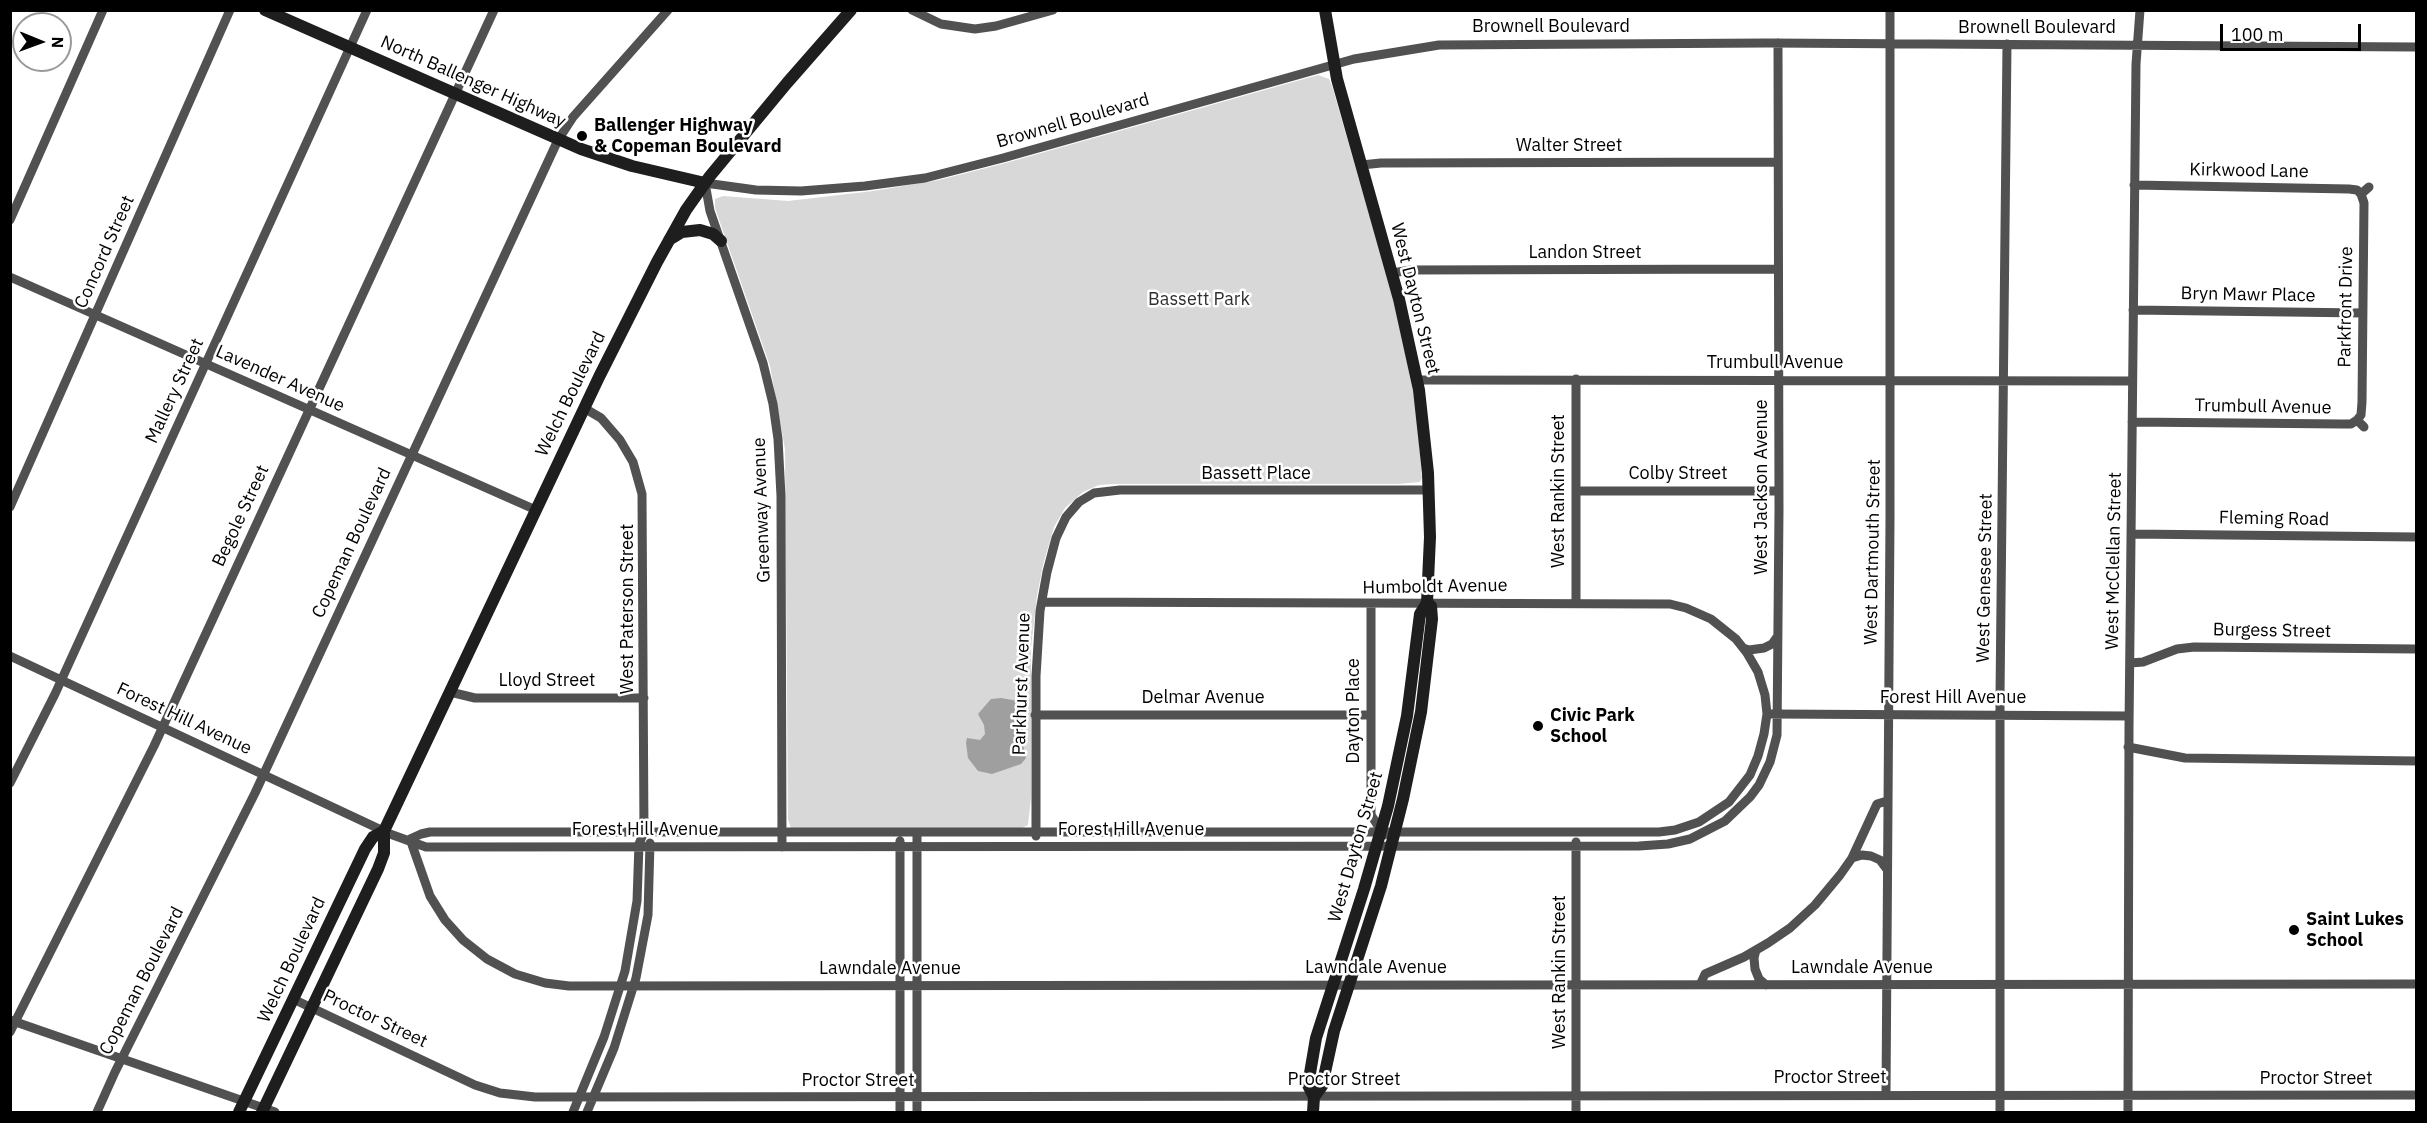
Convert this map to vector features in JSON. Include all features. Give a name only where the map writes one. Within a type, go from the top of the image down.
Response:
[{"type":"main road","name":"North Ballenger Highway","points":[[265,10],[558,140],[632,166],[705,183]]},
{"type":"main road","name":"Welch Boulevard","points":[[267,1111],[381,861],[385,846],[384,831],[584,408],[668,241],[705,183],[787,83],[851,10]]},
{"type":"main road","name":"West Dayton Street","points":[[1314,1097],[1308,1088],[1316,1038],[1381,832],[1408,710],[1420,614],[1427,603],[1429,490],[1417,380],[1405,319],[1334,65],[1325,10]]},
{"type":"main road","points":[[668,241],[678,234],[696,230],[710,232],[721,241]]},
{"type":"main road","name":"West Dayton Street","points":[[1313,1113],[1314,1097],[1322,1086],[1334,1031],[1375,907],[1392,846],[1421,712],[1432,619],[1431,606],[1427,603]]},
{"type":"main road","points":[[1408,710],[1421,712]]},
{"type":"main road","name":"Welch Boulevard","points":[[242,1107],[365,849],[373,837],[384,831]]},
{"type":"street","points":[[10,220],[104,10]]},
{"type":"street","name":"Concord Street","points":[[10,507],[230,10]]},
{"type":"street","name":"Mallery Street","points":[[10,783],[61,680],[367,10]]},
{"type":"street","name":"Begole Street","points":[[10,1032],[13,1021],[162,727],[494,10]]},
{"type":"street","name":"Copeman Boulevard","points":[[97,1113],[264,774],[558,140],[568,123],[668,10]]},
{"type":"street","points":[[912,10],[941,24],[975,29],[996,26],[1053,10]]},
{"type":"street","name":"West Dartmouth Street","points":[[1886,1095],[1890,10]]},
{"type":"street","name":"West McClellan Street","points":[[2128,1113],[2128,747],[2134,185],[2136,44],[2140,10]]},
{"type":"street","name":"West Jackson Avenue","points":[[1777,714],[1778,43]]},
{"type":"street","name":"Brownell Boulevard","points":[[705,183],[756,190],[801,191],[916,179],[984,163],[1334,65],[1389,52],[1453,44],[2136,44],[2416,47]]},
{"type":"street","name":"West Genesee Street","points":[[2000,1113],[2000,715],[2007,44]]},
{"type":"street","name":"Walter Street","points":[[1361,165],[1381,163],[1778,162]]},
{"type":"street","name":"Greenway Avenue","points":[[705,183],[708,203],[767,377],[779,452],[782,847]]},
{"type":"street","name":"Kirkwood Lane","points":[[2134,185],[2349,189],[2357,190],[2361,194]]},
{"type":"street","points":[[2361,194],[2369,187]]},
{"type":"street","name":"Parkfront Drive","points":[[2360,424],[2364,203],[2361,194]]},
{"type":"street","name":"Landon Street","points":[[1392,273],[1411,270],[1778,269]]},
{"type":"street","name":"Lavender Avenue","points":[[10,277],[536,510]]},
{"type":"street","name":"Bryn Mawr Place","points":[[2133,310],[2363,313]]},
{"type":"street","name":"West Rankin Street","points":[[1576,379],[1576,602]]},
{"type":"street","name":"Trumbull Avenue","points":[[1417,380],[2133,381]]},
{"type":"street","name":"West Paterson Street","points":[[584,408],[601,418],[620,440],[636,471],[642,494],[644,832],[650,847],[648,915],[634,986],[614,1048],[587,1113]]},
{"type":"street","name":"Trumbull Avenue","points":[[2132,422],[2360,424]]},
{"type":"street","name":"Bassett Place","points":[[1083,499],[1100,492],[1120,490],[1429,490]]},
{"type":"street","name":"Colby Street","points":[[1576,491],[1779,491]]},
{"type":"street","name":"Parkhurst Avenue","points":[[1036,846],[1036,653],[1042,602],[1047,572],[1059,531],[1069,512],[1083,499]]},
{"type":"street","name":"Fleming Road","points":[[2131,534],[2416,537]]},
{"type":"street","name":"Humboldt Avenue","points":[[1042,602],[1655,603],[1686,608],[1718,624],[1743,648],[1761,679],[1767,714]]},
{"type":"street","name":"Dayton Place","points":[[1371,604],[1371,815],[1392,846]]},
{"type":"street","points":[[1743,648],[1749,650],[1764,648],[1774,642],[1777,634]]},
{"type":"street","name":"Burgess Street","points":[[2130,663],[2143,662],[2172,650],[2194,646],[2416,649]]},
{"type":"street","name":"Forest Hill Avenue","points":[[10,656],[384,831],[430,847],[1668,844],[1695,837],[1718,826],[1746,802],[1763,777],[1774,748],[1777,714]]},
{"type":"street","name":"Lloyd Street","points":[[450,692],[475,698],[644,698]]},
{"type":"street","name":"Forest Hill Avenue","points":[[410,839],[430,832],[1667,831],[1690,825],[1714,813],[1734,796],[1750,775],[1761,748],[1767,714],[2129,716]]},
{"type":"street","name":"Delmar Avenue","points":[[1035,715],[1371,715]]},
{"type":"street","points":[[2128,747],[2185,758],[2416,761]]},
{"type":"street","points":[[1700,985],[1705,974],[1756,950],[1790,928],[1807,913],[1831,887],[1852,858],[1876,806],[1881,801],[1887,801]]},
{"type":"street","name":"West Paterson Street","points":[[573,1113],[602,1045],[621,986],[634,920],[638,847],[644,832]]},
{"type":"street","points":[[900,832],[900,1113]]},
{"type":"street","points":[[1206,832],[1206,846]]},
{"type":"street","points":[[1315,832],[1315,846]]},
{"type":"street","points":[[1514,832],[1514,846]]},
{"type":"street","name":"West Rankin Street","points":[[1576,832],[1576,1113]]},
{"type":"street","points":[[917,833],[917,1113]]},
{"type":"street","name":"Lawndale Avenue","points":[[410,839],[422,878],[435,905],[457,934],[481,955],[508,971],[536,981],[569,986],[2416,984]]},
{"type":"street","points":[[1852,858],[1862,855],[1871,856],[1880,860],[1886,870]]},
{"type":"street","points":[[1756,950],[1755,969],[1759,979],[1767,985]]},
{"type":"street","name":"Proctor Street","points":[[293,999],[481,1088],[522,1096],[2416,1095]]},
{"type":"street","points":[[13,1021],[122,1059],[242,1107],[267,1111]]},
{"type":"green space","name":"Bassett Park","points":[[1318,75],[1329,79],[1332,86],[1396,307],[1416,407],[1422,478],[1420,482],[1398,484],[1112,484],[1099,485],[1083,492],[1065,508],[1054,527],[1037,596],[1031,648],[1031,797],[1028,825],[1022,828],[791,828],[788,820],[785,449],[770,366],[715,208],[715,199],[723,196],[788,201],[873,191],[939,180]]},
{"type":"shaded area","points":[[991,699],[1018,701],[1024,710],[1022,740],[1026,758],[1021,764],[992,774],[978,771],[968,758],[967,738],[980,740],[985,734],[984,725],[978,714]]},
{"type":"place","name":"Ballenger Highway & Copeman Boulevard","points":[[582,136]]},
{"type":"place","name":"Civic Park School","points":[[1538,726]]},
{"type":"place","name":"Saint Lukes School","points":[[2294,930]]}]
